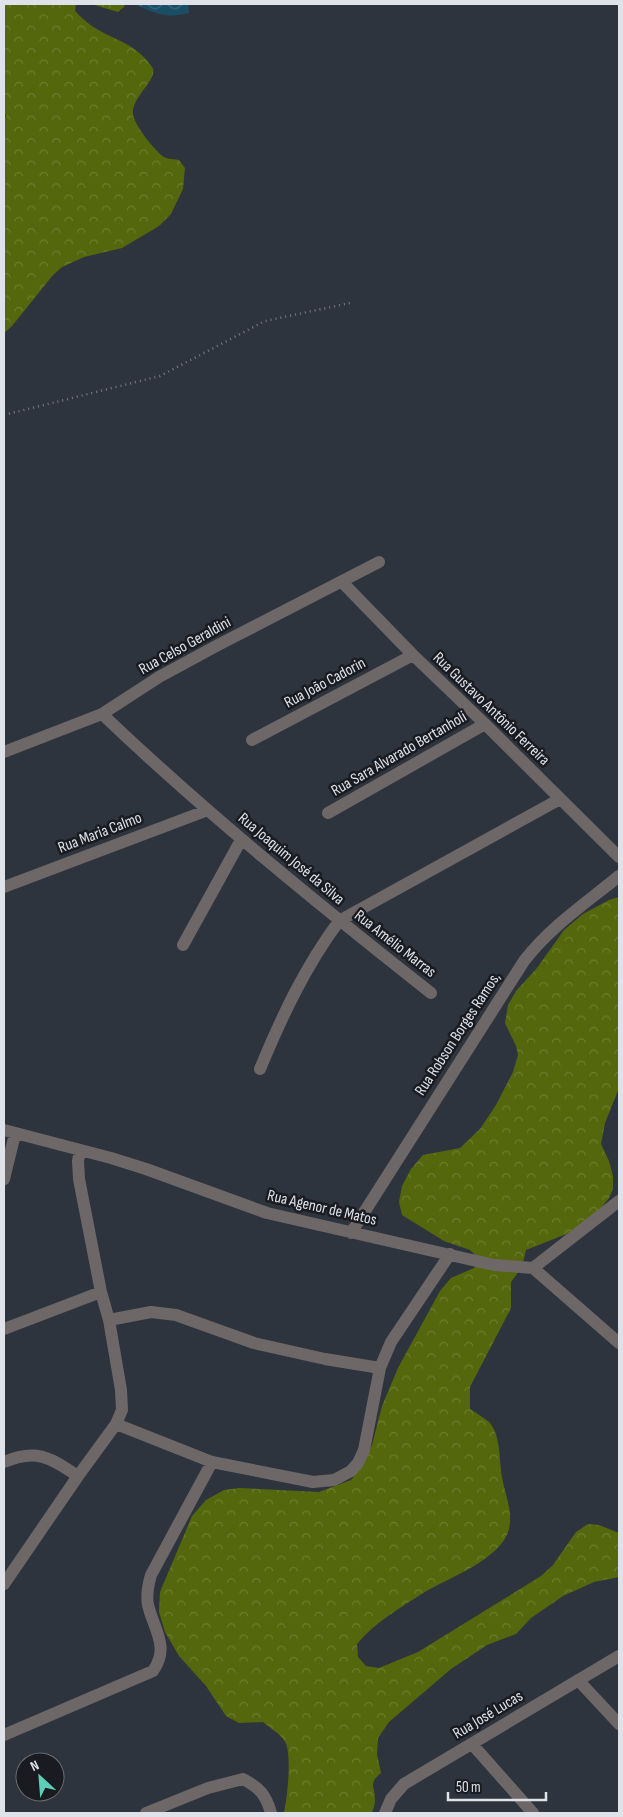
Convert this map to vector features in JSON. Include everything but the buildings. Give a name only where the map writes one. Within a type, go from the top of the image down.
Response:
[{"type":"street","name":"Rua Celso Geraldini","points":[[4,752],[102,714],[193,659],[379,562]]},
{"type":"street","name":"Rua Gustavo Antônio Ferreira","points":[[342,582],[413,655],[619,858]]},
{"type":"street","name":"Rua João Cadorin","points":[[252,740],[413,655]]},
{"type":"street","name":"Rua Joaquim José da Silva","points":[[102,714],[241,840],[339,921],[560,799]]},
{"type":"street","name":"Rua Sara Alvarado Bertanholi","points":[[328,813],[485,724]]},
{"type":"street","name":"Rua Maria Calmo","points":[[4,887],[208,810]]},
{"type":"street","points":[[183,945],[241,840]]},
{"type":"street","name":"Rua Robson Borges Ramos,","points":[[351,1232],[536,944],[619,876]]},
{"type":"street","name":"Rua Amélio Marras","points":[[339,921],[431,993]]},
{"type":"street","points":[[260,1068],[280,1020],[300,980],[323,942],[339,921]]},
{"type":"street","points":[[4,1179],[11,1155],[9,1132]]},
{"type":"street","name":"Rua Agenor de Matos","points":[[9,1132],[146,1169],[267,1213],[494,1265],[533,1268]]},
{"type":"street","points":[[4,1584],[116,1424],[122,1410],[121,1390],[109,1320],[101,1292],[80,1179],[78,1161],[80,1150]]},
{"type":"street","points":[[619,1200],[533,1268],[619,1343]]},
{"type":"street","points":[[116,1424],[212,1462],[314,1482],[334,1480],[351,1471],[358,1463],[364,1450],[380,1368],[391,1342],[450,1254]]},
{"type":"street","points":[[4,1329],[101,1292]]},
{"type":"street","points":[[109,1320],[151,1312],[176,1315],[254,1343],[306,1355],[380,1368]]},
{"type":"street","points":[[4,1462],[13,1458],[35,1454],[53,1460],[78,1476]]},
{"type":"street","points":[[4,1735],[154,1671],[162,1654],[160,1638],[148,1605],[147,1590],[151,1575],[212,1462]]},
{"type":"street","name":"Rua José Lucas","points":[[385,1813],[391,1799],[404,1784],[619,1656]]},
{"type":"street","points":[[578,1680],[619,1724]]},
{"type":"street","points":[[472,1744],[533,1813]]},
{"type":"street","points":[[146,1813],[208,1788],[243,1779],[256,1786],[267,1800],[271,1813]]},
{"type":"path","points":[[4,415],[160,376],[265,321],[350,302]]},
{"type":"green space","points":[[4,4],[76,4],[75,11],[90,24],[139,52],[152,67],[153,71],[152,77],[136,101],[133,114],[134,119],[150,144],[160,154],[166,158],[179,160],[185,168],[183,189],[171,214],[159,226],[122,248],[84,257],[62,267],[4,333],[4,119],[6,117],[4,109]]},
{"type":"green space","points":[[91,4],[121,4],[125,6],[118,12]]},
{"type":"green space","points":[[619,897],[619,1088],[605,1123],[601,1144],[609,1161],[613,1176],[613,1189],[609,1198],[593,1218],[579,1229],[526,1250],[522,1267],[511,1282],[511,1308],[470,1387],[470,1409],[489,1422],[498,1441],[502,1477],[509,1509],[509,1529],[504,1540],[496,1550],[473,1567],[423,1593],[371,1629],[357,1644],[358,1657],[366,1666],[379,1668],[418,1652],[541,1576],[553,1565],[576,1532],[588,1524],[599,1525],[619,1533],[619,1577],[594,1582],[563,1596],[531,1618],[516,1634],[487,1645],[451,1669],[389,1722],[378,1738],[377,1754],[381,1773],[373,1783],[375,1800],[372,1813],[284,1813],[289,1764],[287,1746],[284,1740],[263,1722],[239,1723],[226,1716],[206,1686],[179,1656],[165,1632],[159,1612],[160,1592],[192,1516],[206,1500],[224,1490],[239,1488],[319,1492],[351,1480],[362,1466],[372,1445],[382,1406],[398,1368],[440,1291],[451,1278],[474,1268],[477,1263],[477,1257],[470,1250],[444,1241],[402,1215],[399,1202],[402,1186],[411,1169],[423,1155],[460,1148],[480,1129],[496,1105],[513,1072],[518,1055],[516,1046],[505,1023],[508,1005],[516,991],[537,968],[564,930],[583,914],[609,900]]},
{"type":"water","points":[[134,4],[188,4],[189,13],[167,15]]}]
